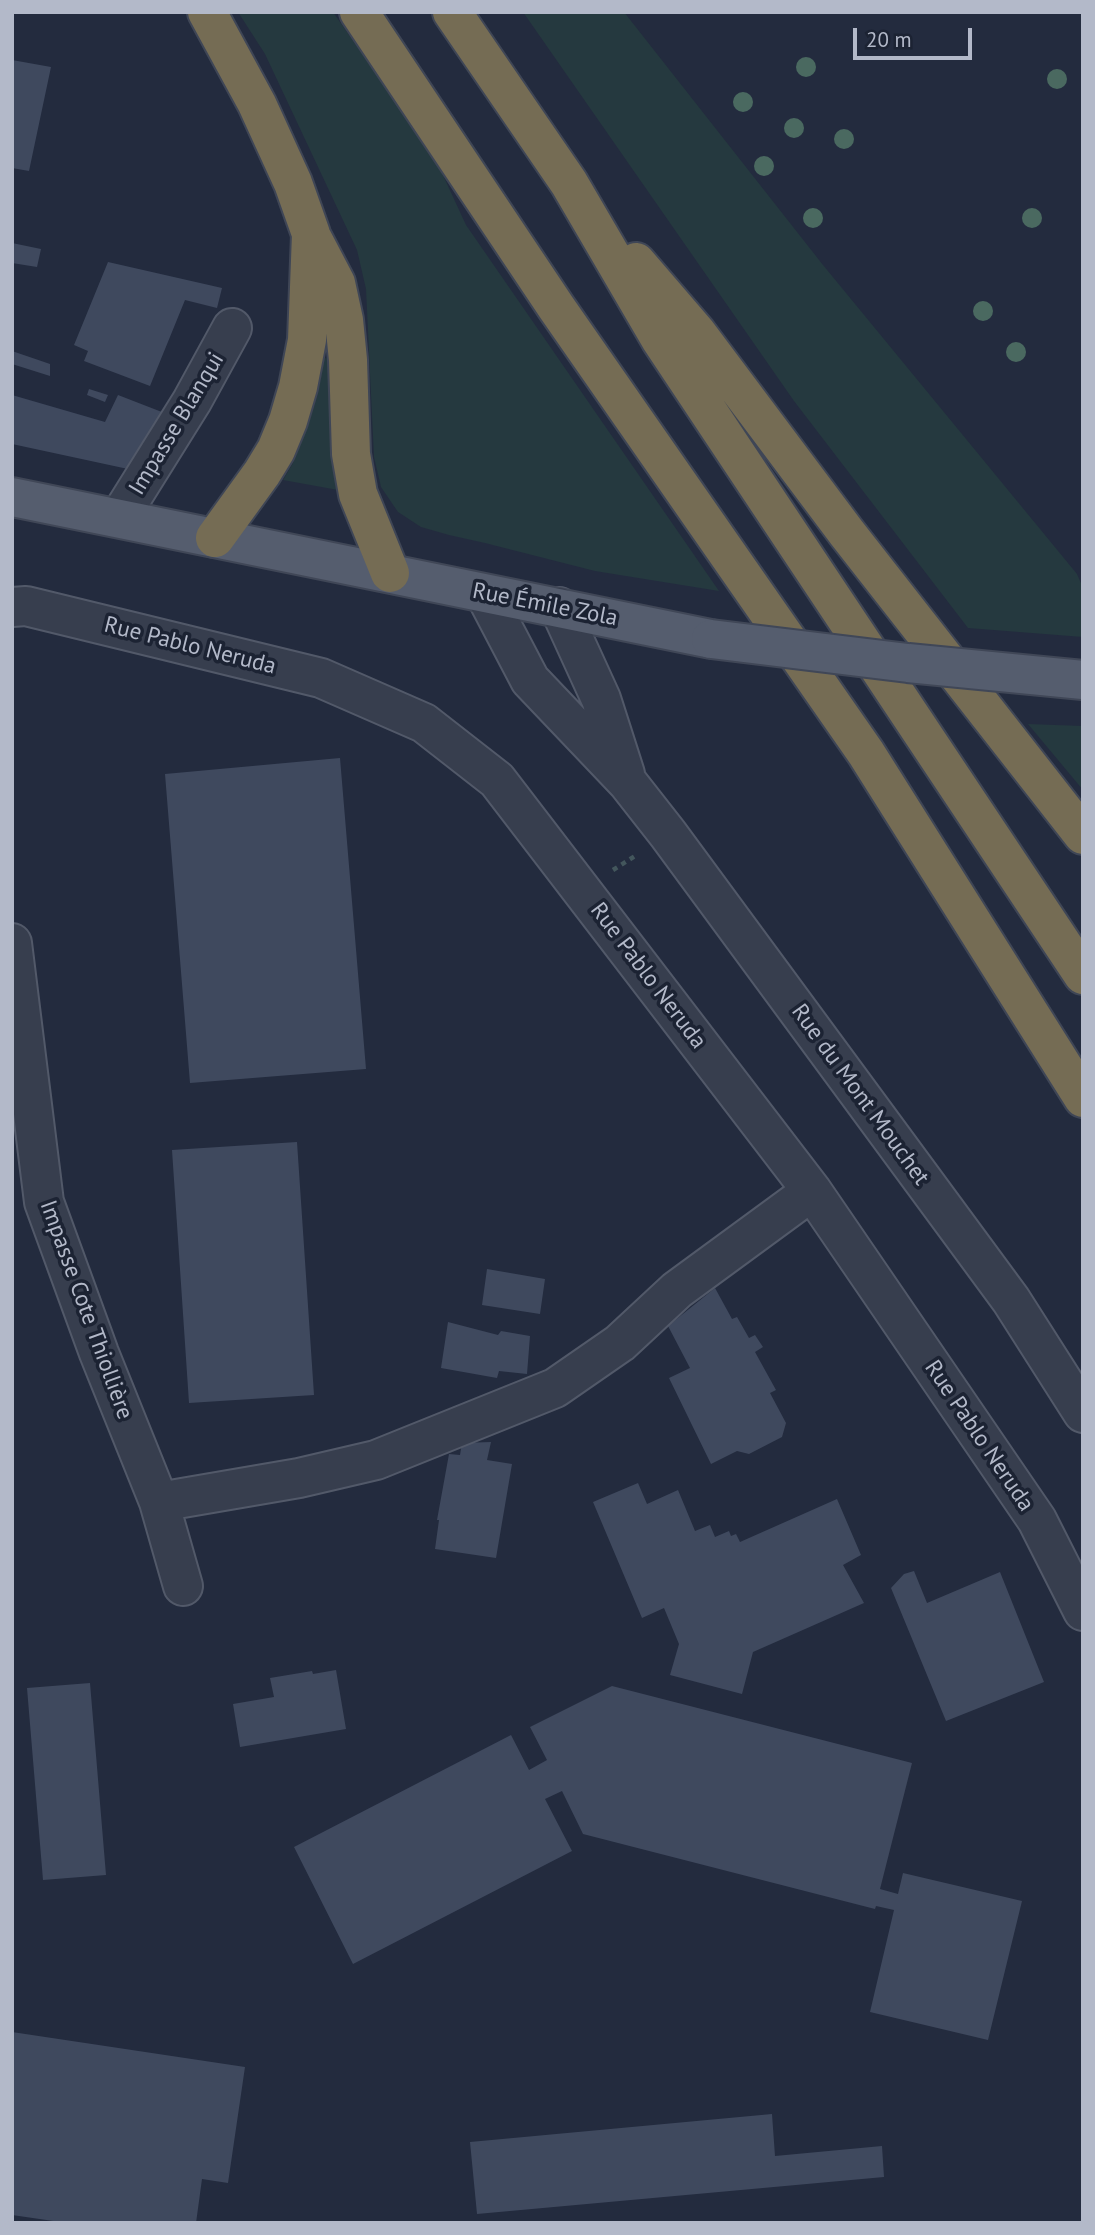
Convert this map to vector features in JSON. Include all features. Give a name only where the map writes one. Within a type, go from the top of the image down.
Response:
[{"type":"highway","points":[[207,12],[257,104],[293,183],[311,234],[336,283],[344,320],[351,454],[358,494],[390,573]]},
{"type":"highway","points":[[359,12],[556,307],[866,752],[1083,1098]]},
{"type":"highway","points":[[452,12],[569,183],[660,339],[1083,975]]},
{"type":"highway","points":[[569,183],[697,333],[846,532],[1083,835]]},
{"type":"highway","points":[[215,538],[262,473],[276,450],[288,421],[307,340],[311,234]]},
{"type":"main road","name":"Rue Émile Zola","points":[[12,497],[711,639],[908,663],[1083,680]]},
{"type":"street","name":"Impasse Blanqui","points":[[119,518],[192,401],[232,328]]},
{"type":"street","name":"Rue du Mont Mouchet","points":[[485,594],[530,680],[628,783],[667,834],[1011,1300],[1083,1413]]},
{"type":"street","name":"Rue Pablo Neruda","points":[[12,607],[26,606],[321,678],[424,723],[497,780],[812,1191],[1037,1520],[1083,1611]]},
{"type":"street","name":"Rue du Mont Mouchet","points":[[559,607],[601,699],[628,783]]},
{"type":"street","name":"Impasse Cote Thiollière","points":[[12,943],[44,1202],[99,1353],[159,1502],[183,1586]]},
{"type":"street","points":[[159,1502],[299,1478],[376,1460],[555,1388],[620,1343],[677,1290],[812,1191]]},
{"type":"path","points":[[583,890],[667,834]]},
{"type":"shaded area","points":[[238,12],[333,12],[436,160],[466,225],[719,591],[595,571],[421,527],[398,512],[381,487],[374,457],[366,289],[357,250],[265,54]]},
{"type":"shaded area","points":[[523,12],[624,12],[823,265],[1077,574],[1083,588],[1083,637],[968,628],[794,401]]},
{"type":"shaded area","points":[[324,358],[332,359],[338,490],[283,480],[309,423]]},
{"type":"shaded area","points":[[1028,724],[1083,726],[1083,790]]},
{"type":"building","points":[[12,60],[51,67],[29,171],[12,168]]},
{"type":"building","points":[[12,243],[41,249],[37,267],[12,263]]},
{"type":"building","points":[[108,262],[222,288],[217,308],[185,300],[150,386],[84,361],[88,351],[74,345]]},
{"type":"building","points":[[12,351],[50,364],[50,376],[12,364]]},
{"type":"building","points":[[89,389],[108,395],[105,402],[87,395]]},
{"type":"building","points":[[12,395],[105,422],[118,395],[167,414],[128,469],[12,444]]},
{"type":"building","points":[[340,758],[366,1069],[190,1083],[165,774]]},
{"type":"building","points":[[297,1142],[314,1395],[189,1403],[172,1150]]},
{"type":"building","points":[[487,1269],[545,1279],[540,1314],[482,1305]]},
{"type":"building","points":[[715,1288],[732,1319],[737,1317],[749,1338],[755,1335],[763,1347],[755,1352],[776,1390],[770,1393],[786,1423],[782,1437],[749,1454],[737,1451],[711,1464],[669,1378],[690,1368],[668,1326]]},
{"type":"building","points":[[448,1322],[498,1335],[501,1331],[530,1336],[527,1374],[499,1371],[497,1378],[441,1368]]},
{"type":"building","points":[[491,1442],[487,1460],[512,1464],[496,1558],[435,1549],[437,1520],[449,1454],[460,1455],[462,1443]]},
{"type":"building","points":[[638,1483],[647,1504],[678,1490],[695,1531],[710,1525],[715,1537],[729,1531],[731,1536],[736,1534],[740,1542],[837,1499],[861,1555],[843,1565],[864,1603],[753,1652],[742,1694],[670,1675],[679,1644],[664,1608],[642,1618],[593,1502]]},
{"type":"building","points":[[914,1571],[927,1603],[1000,1572],[1044,1682],[946,1721],[891,1588],[904,1574]]},
{"type":"building","points":[[336,1670],[346,1729],[240,1747],[233,1704],[274,1697],[270,1678]]},
{"type":"building","points":[[90,1683],[106,1875],[43,1880],[27,1688]]},
{"type":"building","points":[[612,1686],[912,1763],[880,1889],[898,1894],[903,1873],[1022,1901],[988,2040],[870,2012],[894,1910],[876,1906],[875,1909],[583,1834],[562,1791],[545,1799],[572,1851],[353,1964],[294,1847],[511,1735],[529,1770],[547,1760],[530,1727]]},
{"type":"building","points":[[12,2032],[245,2067],[228,2183],[202,2179],[196,2223],[67,2223],[12,2215]]},
{"type":"building","points":[[772,2114],[775,2156],[882,2146],[884,2177],[477,2214],[470,2142]]}]
